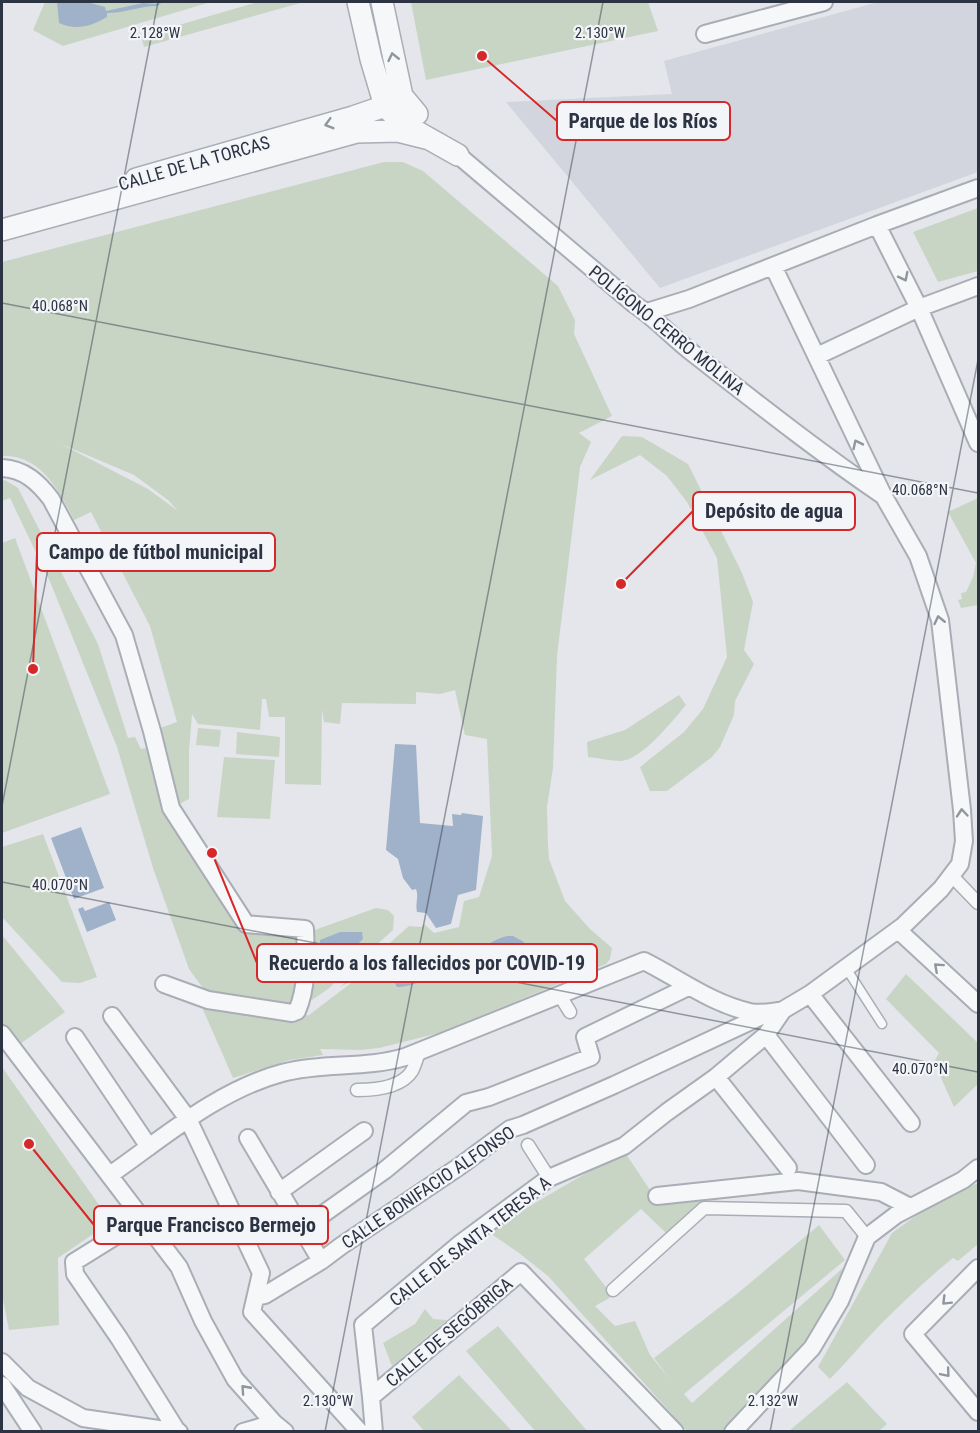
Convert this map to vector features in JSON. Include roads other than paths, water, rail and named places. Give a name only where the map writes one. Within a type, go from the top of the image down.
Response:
[{"type":"street","points":[[358,2],[371,59],[397,105],[458,155]]},
{"type":"street","points":[[382,2],[397,105],[403,124],[458,155]]},
{"type":"street","points":[[705,34],[824,2]]},
{"type":"street","points":[[2,230],[380,127],[397,105]]},
{"type":"street","name":"CALLE DE LA TORCAS","points":[[2,214],[123,183],[397,105]]},
{"type":"street","points":[[364,131],[398,131],[426,138]]},
{"type":"street","name":"POLÍGONO CERRO MOLINA","points":[[458,155],[634,304],[647,312],[683,346],[824,455],[883,495]]},
{"type":"street","points":[[647,312],[689,299],[978,188]]},
{"type":"street","points":[[877,225],[920,308],[978,442]]},
{"type":"street","points":[[773,266],[883,495],[918,556],[940,620],[971,840]]},
{"type":"street","points":[[817,356],[920,308],[978,286]]},
{"type":"street","points":[[2,468],[10,468],[27,474],[40,484],[51,499],[124,635],[152,731],[171,808],[246,924],[305,929],[306,964],[302,993],[297,1011],[292,1013],[208,1000],[164,984]]},
{"type":"street","name":"CALLE DE SANTA TERESA A","points":[[372,1397],[363,1325],[461,1243],[549,1178],[624,1146],[716,1077],[766,1035],[776,1011],[810,994],[898,930],[941,889],[960,864],[971,840]]},
{"type":"street","points":[[951,875],[978,903]]},
{"type":"street","points":[[898,930],[978,1004]]},
{"type":"street","points":[[110,1175],[188,1119],[231,1093],[284,1072],[388,1062],[419,1052],[644,961],[688,987],[751,1012],[776,1011]]},
{"type":"street","points":[[302,1229],[385,1170],[466,1102],[489,1097],[591,1057],[585,1037],[688,987]]},
{"type":"street","points":[[559,994],[570,1012]]},
{"type":"street","points":[[810,994],[911,1123]]},
{"type":"street","name":"CALLE BONIFACIO ALFONSO","points":[[256,1297],[265,1295],[321,1262],[510,1129],[614,1085],[776,1011]]},
{"type":"street","points":[[112,1016],[188,1119],[261,1273],[252,1312],[360,1431]]},
{"type":"street","points":[[2,1034],[179,1267],[202,1321],[235,1379],[280,1427]]},
{"type":"street","points":[[766,1035],[866,1165]]},
{"type":"street","points":[[75,1037],[149,1147]]},
{"type":"street","points":[[357,1090],[380,1090],[400,1081],[411,1072],[419,1052]]},
{"type":"street","points":[[716,1077],[788,1168]]},
{"type":"street","points":[[279,1192],[364,1131]]},
{"type":"street","points":[[248,1138],[321,1262]]},
{"type":"street","points":[[528,1145],[549,1178]]},
{"type":"street","points":[[733,1431],[812,1348],[840,1300],[867,1237],[886,1221],[963,1180],[978,1168]]},
{"type":"street","points":[[657,1196],[798,1181],[881,1192],[910,1207]]},
{"type":"street","points":[[614,1290],[704,1208],[846,1211],[867,1237]]},
{"type":"street","points":[[145,1224],[119,1234],[74,1262],[75,1274],[178,1431]]},
{"type":"street","points":[[978,1268],[913,1334],[978,1412]]},
{"type":"street","name":"CALLE DE SEGÓBRIGA","points":[[374,1431],[372,1397],[521,1272],[675,1431]]},
{"type":"street","points":[[2,1362],[28,1388],[87,1425],[178,1431]]},
{"type":"street","points":[[2,1385],[33,1431]]},
{"type":"street","points":[[243,1431],[280,1427]]},
{"type":"lane","points":[[846,968],[882,1024]]},
{"type":"water","points":[[57,2],[87,2],[105,7],[106,11],[143,3],[162,2],[158,6],[107,13],[107,17],[90,25],[72,27],[59,23]]},
{"type":"water","points":[[395,744],[416,745],[420,823],[453,826],[452,814],[483,816],[476,890],[458,895],[451,924],[436,928],[426,913],[417,912],[416,889],[412,890],[403,878],[398,859],[386,850]]},
{"type":"water","points":[[81,827],[104,888],[74,899],[51,838]]},
{"type":"water","points":[[109,902],[116,920],[87,932],[78,909],[83,907],[85,911]]},
{"type":"water","points":[[340,932],[362,932],[363,939],[347,953],[325,955],[320,948],[320,940]]},
{"type":"water","points":[[513,936],[524,942],[523,955],[512,967],[492,966],[475,956],[490,943]]},
{"type":"water","points":[[424,956],[441,964],[434,974],[422,981],[397,987],[393,979],[400,970]]},
{"type":"place","name":"Parque de los Ríos","points":[[482,56]]},
{"type":"place","name":"Depósito de agua","points":[[621,584]]},
{"type":"place","name":"Campo de fútbol municipal","points":[[33,669]]},
{"type":"place","name":"Recuerdo a los fallecidos por COVID-19","points":[[212,853]]},
{"type":"place","name":"Parque Francisco Bermejo","points":[[29,1144]]}]
